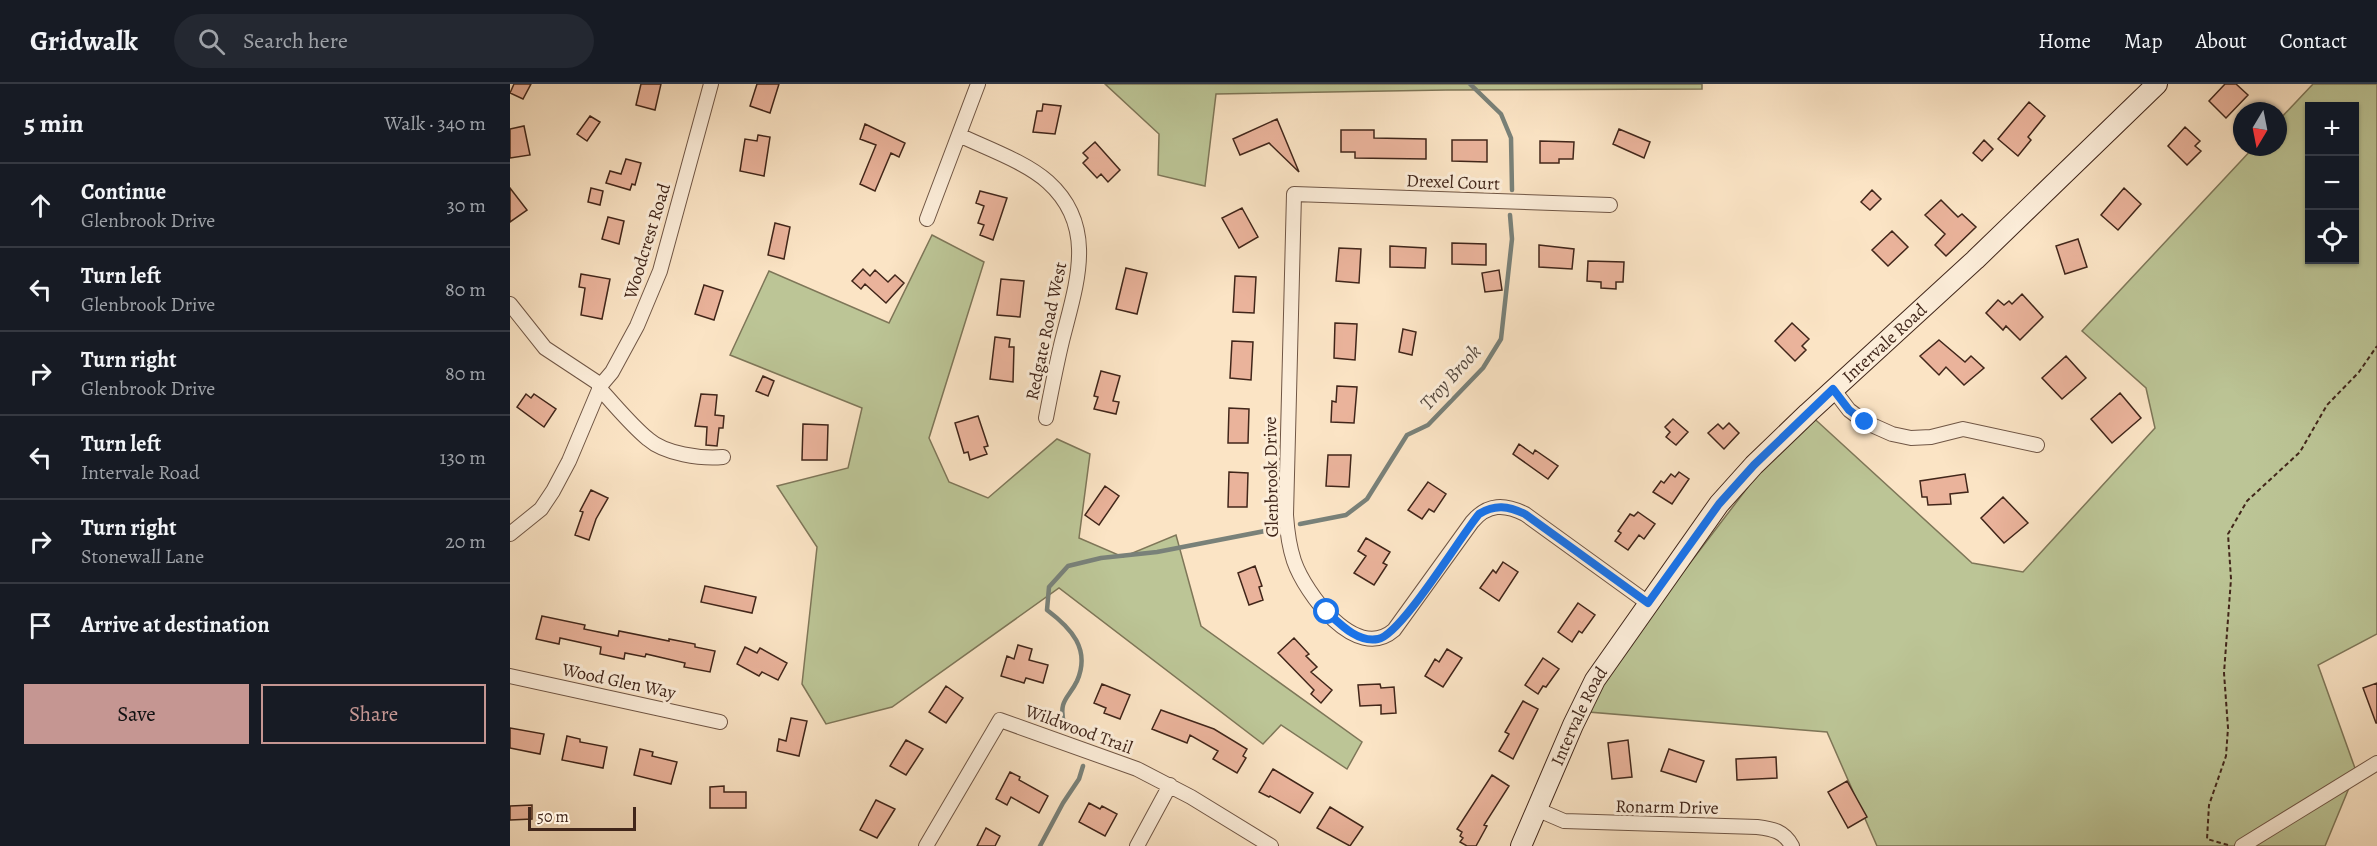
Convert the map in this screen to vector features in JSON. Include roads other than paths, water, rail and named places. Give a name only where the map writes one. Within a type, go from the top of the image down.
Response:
[{"type":"street","name":"Woodcrest Road","points":[[510,534],[541,509],[553,491],[569,461],[600,387],[612,372],[638,326],[660,271],[711,84]]},
{"type":"street","points":[[927,219],[978,84]]},
{"type":"street","name":"Intervale Road","points":[[1521,846],[1573,724],[1595,680],[1719,504],[1754,465],[1833,389],[1976,260],[2157,84]]},
{"type":"street","name":"Redgate Road West","points":[[959,135],[1014,161],[1049,183],[1062,197],[1072,214],[1078,233],[1078,272],[1046,418]]},
{"type":"street","name":"Drexel Court","points":[[1294,194],[1610,205]]},
{"type":"street","name":"Glenbrook Drive","points":[[1294,194],[1286,515],[1287,534],[1294,561],[1314,597],[1349,632],[1367,639],[1377,640],[1386,637],[1404,618],[1479,514],[1497,506],[1506,506],[1525,514],[1648,603]]},
{"type":"street","points":[[510,304],[545,348],[600,387],[650,441],[678,453],[706,458],[723,457]]},
{"type":"street","points":[[1833,389],[1849,410],[1865,422],[1892,434],[1911,438],[1931,437],[1963,429],[2037,446]]},
{"type":"street","name":"Wood Glen Way","points":[[510,676],[720,722]]},
{"type":"street","name":"Wildwood Trail","points":[[926,846],[1000,720],[1111,758],[1170,785],[1271,846]]},
{"type":"street","points":[[2242,846],[2377,764]]},
{"type":"street","points":[[1137,846],[1170,785]]},
{"type":"street","name":"Ronarm Drive","points":[[1536,810],[1564,821],[1776,829],[1792,846]]},
{"type":"waterway","name":"Troy Brook","points":[[1470,84],[1501,114],[1511,138],[1512,190]]},
{"type":"waterway","name":"Troy Brook","points":[[1300,524],[1346,515],[1367,499],[1407,435],[1428,425],[1483,368],[1501,339],[1512,239],[1510,215]]},
{"type":"waterway","name":"Troy Brook","points":[[1064,723],[1063,704],[1077,681],[1082,659],[1080,649],[1071,632],[1047,610],[1049,587],[1068,566],[1101,558],[1157,552],[1275,529]]},
{"type":"waterway","name":"Troy Brook","points":[[1040,846],[1079,779],[1083,766]]}]
